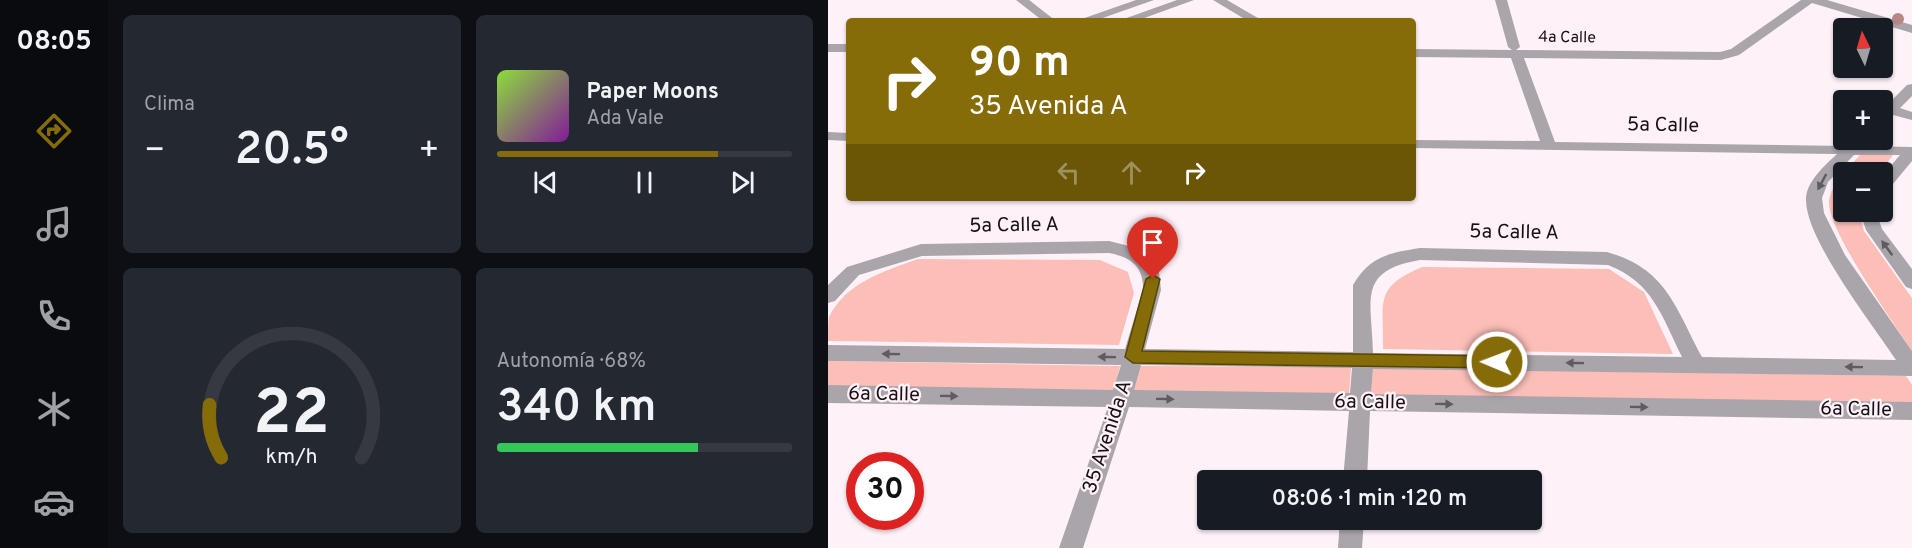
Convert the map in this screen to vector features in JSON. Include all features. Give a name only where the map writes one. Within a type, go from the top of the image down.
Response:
[{"type":"street","points":[[1022,0],[1046,18]]},
{"type":"street","points":[[1091,18],[1148,0]]},
{"type":"street","points":[[1133,18],[1188,0]]},
{"type":"street","points":[[1219,0],[1252,18]]},
{"type":"street","points":[[1501,0],[1515,50],[1549,146]]},
{"type":"street","name":"4a Calle","points":[[1416,53],[1515,50],[1721,56],[1735,51],[1808,0]]},
{"type":"street","points":[[1815,0],[1875,18]]},
{"type":"street","points":[[1851,0],[1912,18]]},
{"type":"street","points":[[1879,18],[1888,11]]},
{"type":"street","points":[[1893,23],[1912,29]]},
{"type":"street","points":[[828,36],[846,36]]},
{"type":"street","points":[[828,48],[846,48]]},
{"type":"street","points":[[1893,108],[1912,88]]},
{"type":"street","points":[[1893,114],[1912,116]]},
{"type":"street","points":[[828,136],[846,137]]},
{"type":"street","name":"5a Calle","points":[[1416,144],[1833,145]]},
{"type":"street","name":"5a Calle","points":[[1893,149],[1912,151]]},
{"type":"street","points":[[1852,150],[1824,176],[1814,199],[1822,231],[1912,368]]},
{"type":"street","points":[[1893,174],[1912,151]]},
{"type":"street","points":[[1871,222],[1874,230],[1912,282]]},
{"type":"street","name":"5a Calle A","points":[[828,296],[854,271],[921,250],[1109,247]]},
{"type":"street","name":"35 Avenida A","points":[[1071,548],[1121,399],[1153,279],[1147,264],[1129,250],[1109,247]]},
{"type":"street","name":"5a Calle A","points":[[1356,470],[1363,360],[1362,285],[1375,267],[1396,258],[1420,254],[1607,258],[1629,265],[1647,277],[1656,288],[1696,365]]},
{"type":"street","name":"6a Calle","points":[[828,353],[1912,368]]},
{"type":"street","name":"6a Calle","points":[[828,394],[1912,411]]},
{"type":"street","points":[[1350,548],[1351,530]]},
{"type":"shaded area","points":[[1860,155],[1893,155],[1888,162],[1853,162]]},
{"type":"shaded area","points":[[1833,190],[1833,220],[1829,201]]},
{"type":"shaded area","points":[[1834,222],[1862,222],[1864,231],[1912,298],[1912,351],[1877,299]]},
{"type":"shaded area","points":[[918,259],[1100,260],[1128,272],[1134,293],[1119,345],[828,341],[829,317],[845,295],[868,279]]},
{"type":"shaded area","points":[[1422,267],[1609,269],[1644,292],[1673,354],[1383,349],[1384,298],[1395,282]]},
{"type":"shaded area","points":[[828,361],[1120,366],[1113,392],[828,386]]},
{"type":"shaded area","points":[[1140,366],[1351,367],[1349,395],[1133,392]]},
{"type":"shaded area","points":[[1373,368],[1906,376],[1912,385],[1912,404],[1371,395]]},
{"type":"route","points":[[1153,279],[1133,357],[1497,362]]}]
